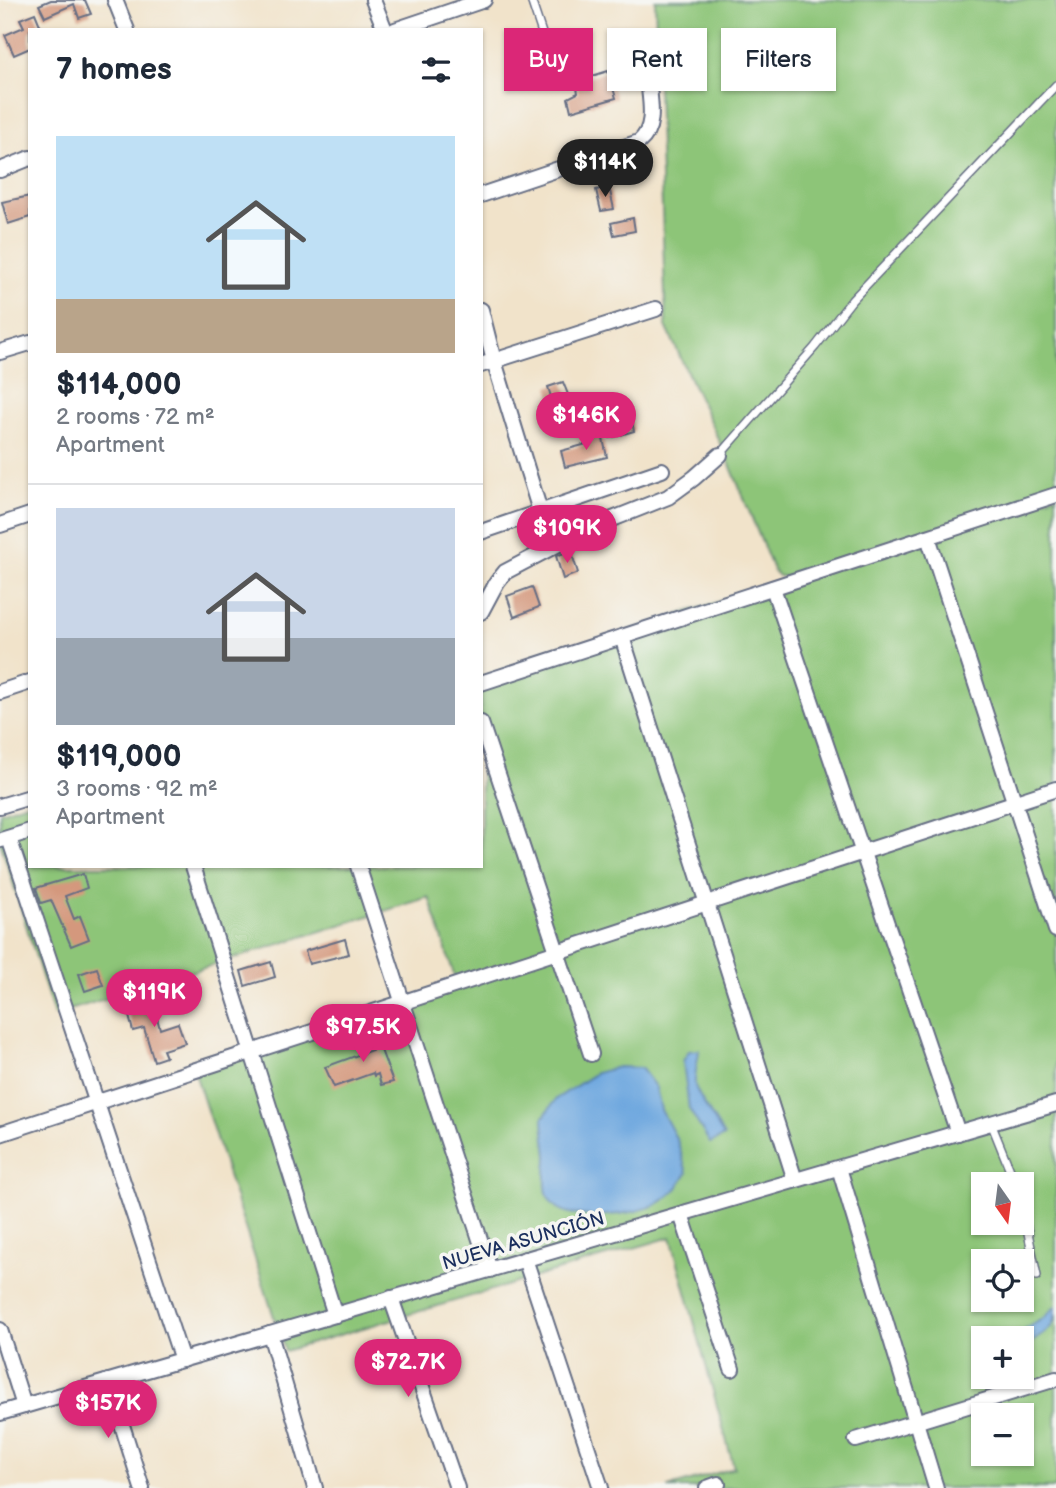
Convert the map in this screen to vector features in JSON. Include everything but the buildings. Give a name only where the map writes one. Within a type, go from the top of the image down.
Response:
[{"type":"street","points":[[115,0],[126,28]]},
{"type":"street","points":[[373,0],[384,28]]},
{"type":"street","points":[[401,28],[484,0]]},
{"type":"street","points":[[483,194],[639,142],[647,132],[652,112],[649,91]]},
{"type":"street","points":[[0,170],[28,159]]},
{"type":"street","points":[[488,363],[656,309]]},
{"type":"street","points":[[483,325],[488,363],[540,512]]},
{"type":"street","points":[[0,352],[28,344]]},
{"type":"street","points":[[483,608],[505,572],[584,530],[668,497],[720,455]]},
{"type":"street","points":[[483,531],[662,470]]},
{"type":"street","points":[[483,682],[1056,495]]},
{"type":"street","points":[[0,525],[28,516]]},
{"type":"street","points":[[928,537],[1056,930]]},
{"type":"street","points":[[773,588],[957,1133]]},
{"type":"street","points":[[622,637],[795,1180]]},
{"type":"street","points":[[0,692],[28,683]]},
{"type":"street","points":[[483,729],[591,1054]]},
{"type":"street","points":[[0,1134],[1056,789]]},
{"type":"street","points":[[0,806],[28,798]]},
{"type":"street","points":[[28,832],[4,839],[97,1102],[182,1360]]},
{"type":"street","points":[[194,868],[335,1315]]},
{"type":"street","points":[[359,868],[490,1270]]},
{"type":"street","name":"NUEVA ASUNCIÓN","points":[[0,1413],[1056,1104]]},
{"type":"street","points":[[839,1168],[936,1488]]},
{"type":"street","points":[[681,1214],[732,1369]]},
{"type":"street","points":[[525,1259],[601,1488]]},
{"type":"street","points":[[391,1298],[457,1488]]},
{"type":"street","points":[[0,1330],[24,1406]]},
{"type":"street","points":[[270,1334],[315,1488]]},
{"type":"street","points":[[856,1440],[1056,1379]]},
{"type":"street","points":[[108,1381],[142,1488]]},
{"type":"lane","points":[[531,0],[540,28]]},
{"type":"lane","points":[[720,455],[816,347],[852,300],[1056,85]]},
{"type":"lane","points":[[991,1123],[1011,1172]]},
{"type":"lane","points":[[1029,1236],[1037,1276]]},
{"type":"green space","points":[[655,0],[1056,0],[1056,492],[786,577],[774,572],[731,467],[666,326],[658,91],[707,91],[707,28],[656,28]]},
{"type":"green space","points":[[1056,495],[1056,1488],[667,1488],[734,1468],[671,1237],[285,1351],[193,1067],[458,987],[429,897],[54,1015],[0,841],[0,812],[28,803],[28,868],[483,868],[483,676]]},
{"type":"water","points":[[699,1050],[696,1089],[724,1136],[710,1143],[689,1109],[683,1061],[689,1051]]},
{"type":"water","points":[[618,1067],[641,1068],[656,1088],[661,1110],[677,1140],[687,1173],[671,1194],[647,1208],[603,1216],[573,1214],[561,1210],[552,1203],[547,1193],[543,1118],[556,1099],[596,1073]]},
{"type":"water","points":[[1056,1306],[1052,1325],[1034,1340],[1034,1326],[1031,1326]]}]
